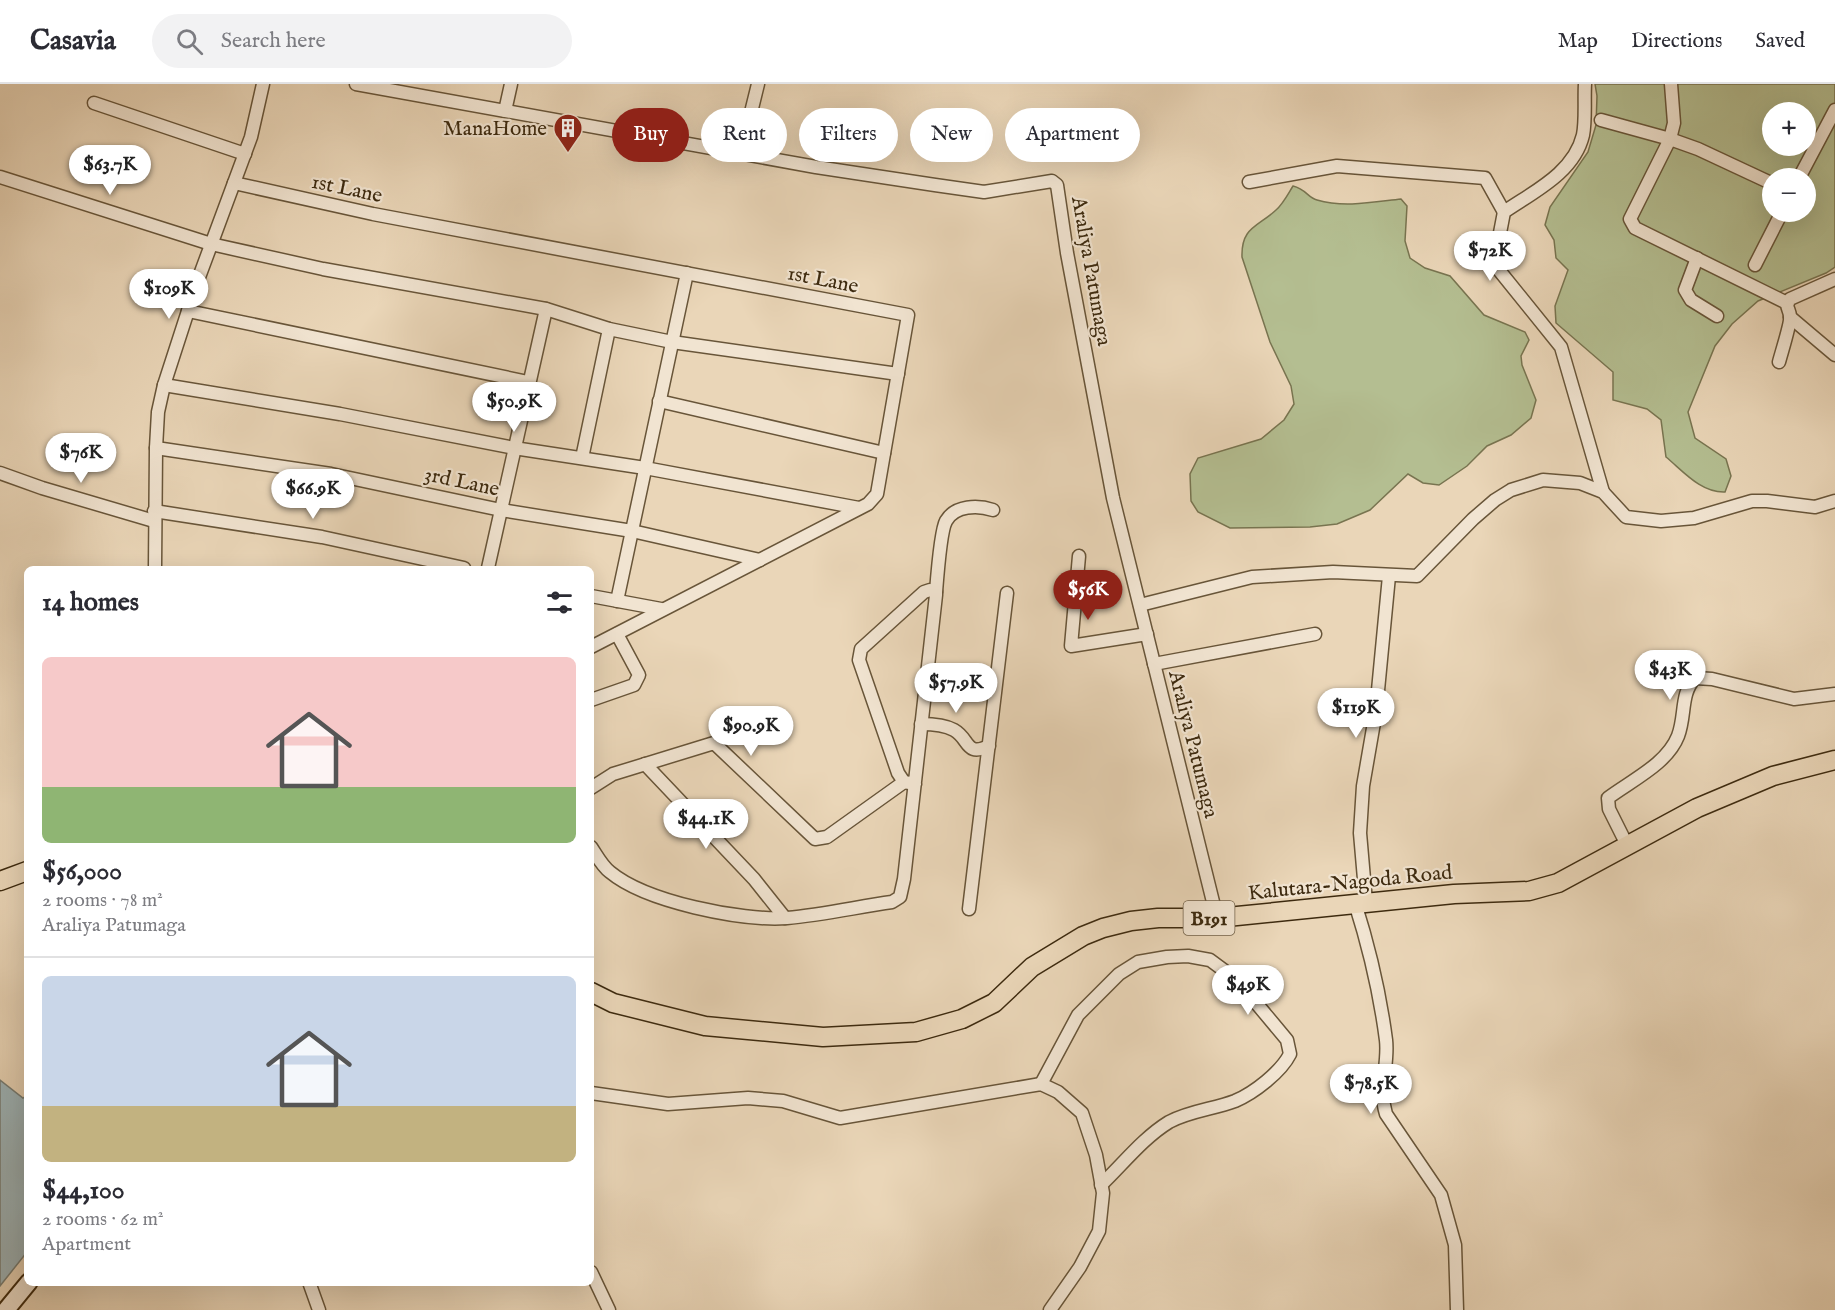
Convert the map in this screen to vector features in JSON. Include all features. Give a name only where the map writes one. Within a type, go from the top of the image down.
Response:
[{"type":"main road","name":"Kalutara-Nagoda Road","points":[[594,994],[613,1003],[705,1026],[823,1037],[916,1032],[962,1019],[994,1003],[1032,967],[1083,936],[1103,928],[1131,921],[1158,918],[1217,918],[1454,894],[1529,891],[1558,883],[1697,808],[1773,776],[1835,760]]},
{"type":"main road","points":[[0,881],[24,872]]},
{"type":"street","points":[[155,566],[156,448],[158,412],[164,385],[211,244],[251,137],[263,84]]},
{"type":"street","name":"Araliya Patumaga","points":[[356,84],[701,146]]},
{"type":"street","points":[[505,111],[511,84]]},
{"type":"street","points":[[752,108],[758,84]]},
{"type":"street","points":[[1504,212],[1560,173],[1573,158],[1583,135],[1585,84]]},
{"type":"street","points":[[1671,84],[1674,123],[1670,139],[1630,219],[1635,228],[1787,303]]},
{"type":"street","points":[[94,103],[245,154]]},
{"type":"street","points":[[1804,168],[1835,110]]},
{"type":"street","points":[[1601,120],[1698,149],[1762,179]]},
{"type":"street","name":"Araliya Patumaga","points":[[787,162],[984,192],[1052,181],[1057,185],[1067,253],[1113,498],[1217,918]]},
{"type":"street","points":[[1249,182],[1337,166],[1485,178],[1504,212],[1494,264],[1561,347],[1603,492]]},
{"type":"street","points":[[0,177],[211,244],[323,269],[546,309],[609,329],[672,342],[898,374]]},
{"type":"street","name":"1st Lane","points":[[234,183],[373,214],[908,315],[877,494],[868,504],[594,646]]},
{"type":"street","points":[[1755,265],[1777,222]]},
{"type":"street","points":[[1697,258],[1685,290],[1691,300],[1717,316]]},
{"type":"street","points":[[617,601],[687,273]]},
{"type":"street","points":[[1835,279],[1790,299],[1786,307],[1790,317],[1835,355]]},
{"type":"street","points":[[488,566],[546,309]]},
{"type":"street","points":[[188,311],[528,382]]},
{"type":"street","points":[[1779,362],[1790,317]]},
{"type":"street","points":[[582,458],[609,329]]},
{"type":"street","points":[[164,385],[340,414],[514,448],[645,468],[859,508]]},
{"type":"street","points":[[659,401],[884,453]]},
{"type":"street","name":"3rd Lane","points":[[156,448],[332,474],[501,510],[632,531],[760,560]]},
{"type":"street","points":[[0,473],[42,488],[154,516],[322,537],[455,566]]},
{"type":"street","points":[[1140,605],[1252,578],[1333,572],[1417,576],[1495,500],[1529,483],[1543,480],[1580,483],[1603,492],[1626,517],[1661,521],[1694,518],[1752,501],[1815,507],[1835,501]]},
{"type":"street","points":[[594,852],[612,874],[649,893],[706,910],[785,918],[892,902],[900,897],[904,879],[909,783],[921,724],[945,523],[955,511],[980,506],[993,510]]},
{"type":"street","points":[[1079,556],[1071,646],[1147,634]]},
{"type":"street","points":[[1389,576],[1376,711],[1363,786],[1360,832],[1361,903],[1386,1042],[1382,1100],[1386,1114],[1441,1194],[1455,1245],[1457,1310]]},
{"type":"street","points":[[909,783],[898,773],[859,660],[861,649],[924,592],[930,590],[936,592]]},
{"type":"street","points":[[969,909],[1007,593]]},
{"type":"street","points":[[594,597],[661,609]]},
{"type":"street","points":[[1154,664],[1316,633]]},
{"type":"street","points":[[594,699],[634,685],[639,675],[617,634]]},
{"type":"street","points":[[1627,845],[1609,809],[1608,798],[1666,756],[1684,720],[1687,686],[1695,678],[1712,679],[1794,699],[1835,694]]},
{"type":"street","points":[[921,724],[952,729],[971,748],[979,750],[988,746]]},
{"type":"street","points":[[594,786],[613,774],[714,743],[815,839],[827,837],[909,783]]},
{"type":"street","points":[[645,764],[754,879],[785,918]]},
{"type":"street","points":[[1041,1084],[1078,1015],[1119,974],[1138,962],[1188,956],[1210,960],[1237,980],[1287,1040],[1290,1054],[1284,1065],[1267,1080],[1236,1101],[1203,1109],[1170,1122],[1147,1139],[1101,1185]]},
{"type":"street","points":[[594,1093],[668,1104],[748,1098],[783,1101],[840,1118],[1041,1084],[1058,1092],[1082,1113],[1096,1155],[1103,1193],[1100,1231],[1080,1267],[1050,1310]]},
{"type":"street","points":[[594,1278],[609,1310]]},
{"type":"street","points":[[6,1310],[26,1286]]},
{"type":"street","points":[[310,1286],[319,1310]]},
{"type":"green space","points":[[1595,84],[1835,84],[1835,267],[1826,273],[1758,301],[1732,324],[1715,346],[1688,412],[1695,438],[1726,459],[1731,476],[1725,492],[1700,485],[1666,457],[1661,420],[1647,409],[1613,400],[1613,372],[1556,323],[1555,306],[1568,270],[1556,258],[1554,240],[1545,225],[1550,207],[1588,152],[1596,125]]},
{"type":"green space","points":[[1293,186],[1314,199],[1338,204],[1401,199],[1407,206],[1405,241],[1410,258],[1425,268],[1450,276],[1484,315],[1525,332],[1529,340],[1521,356],[1522,365],[1536,400],[1531,418],[1511,435],[1487,446],[1467,466],[1439,485],[1423,483],[1408,474],[1370,510],[1337,524],[1310,527],[1230,528],[1198,512],[1191,501],[1190,474],[1198,458],[1261,439],[1284,420],[1294,404],[1291,386],[1270,342],[1242,257],[1244,239],[1248,233],[1279,208]]},
{"type":"water","points":[[0,1080],[24,1098],[24,1256],[0,1286]]},
{"type":"place","name":"ManaHome","points":[[568,154]]}]
